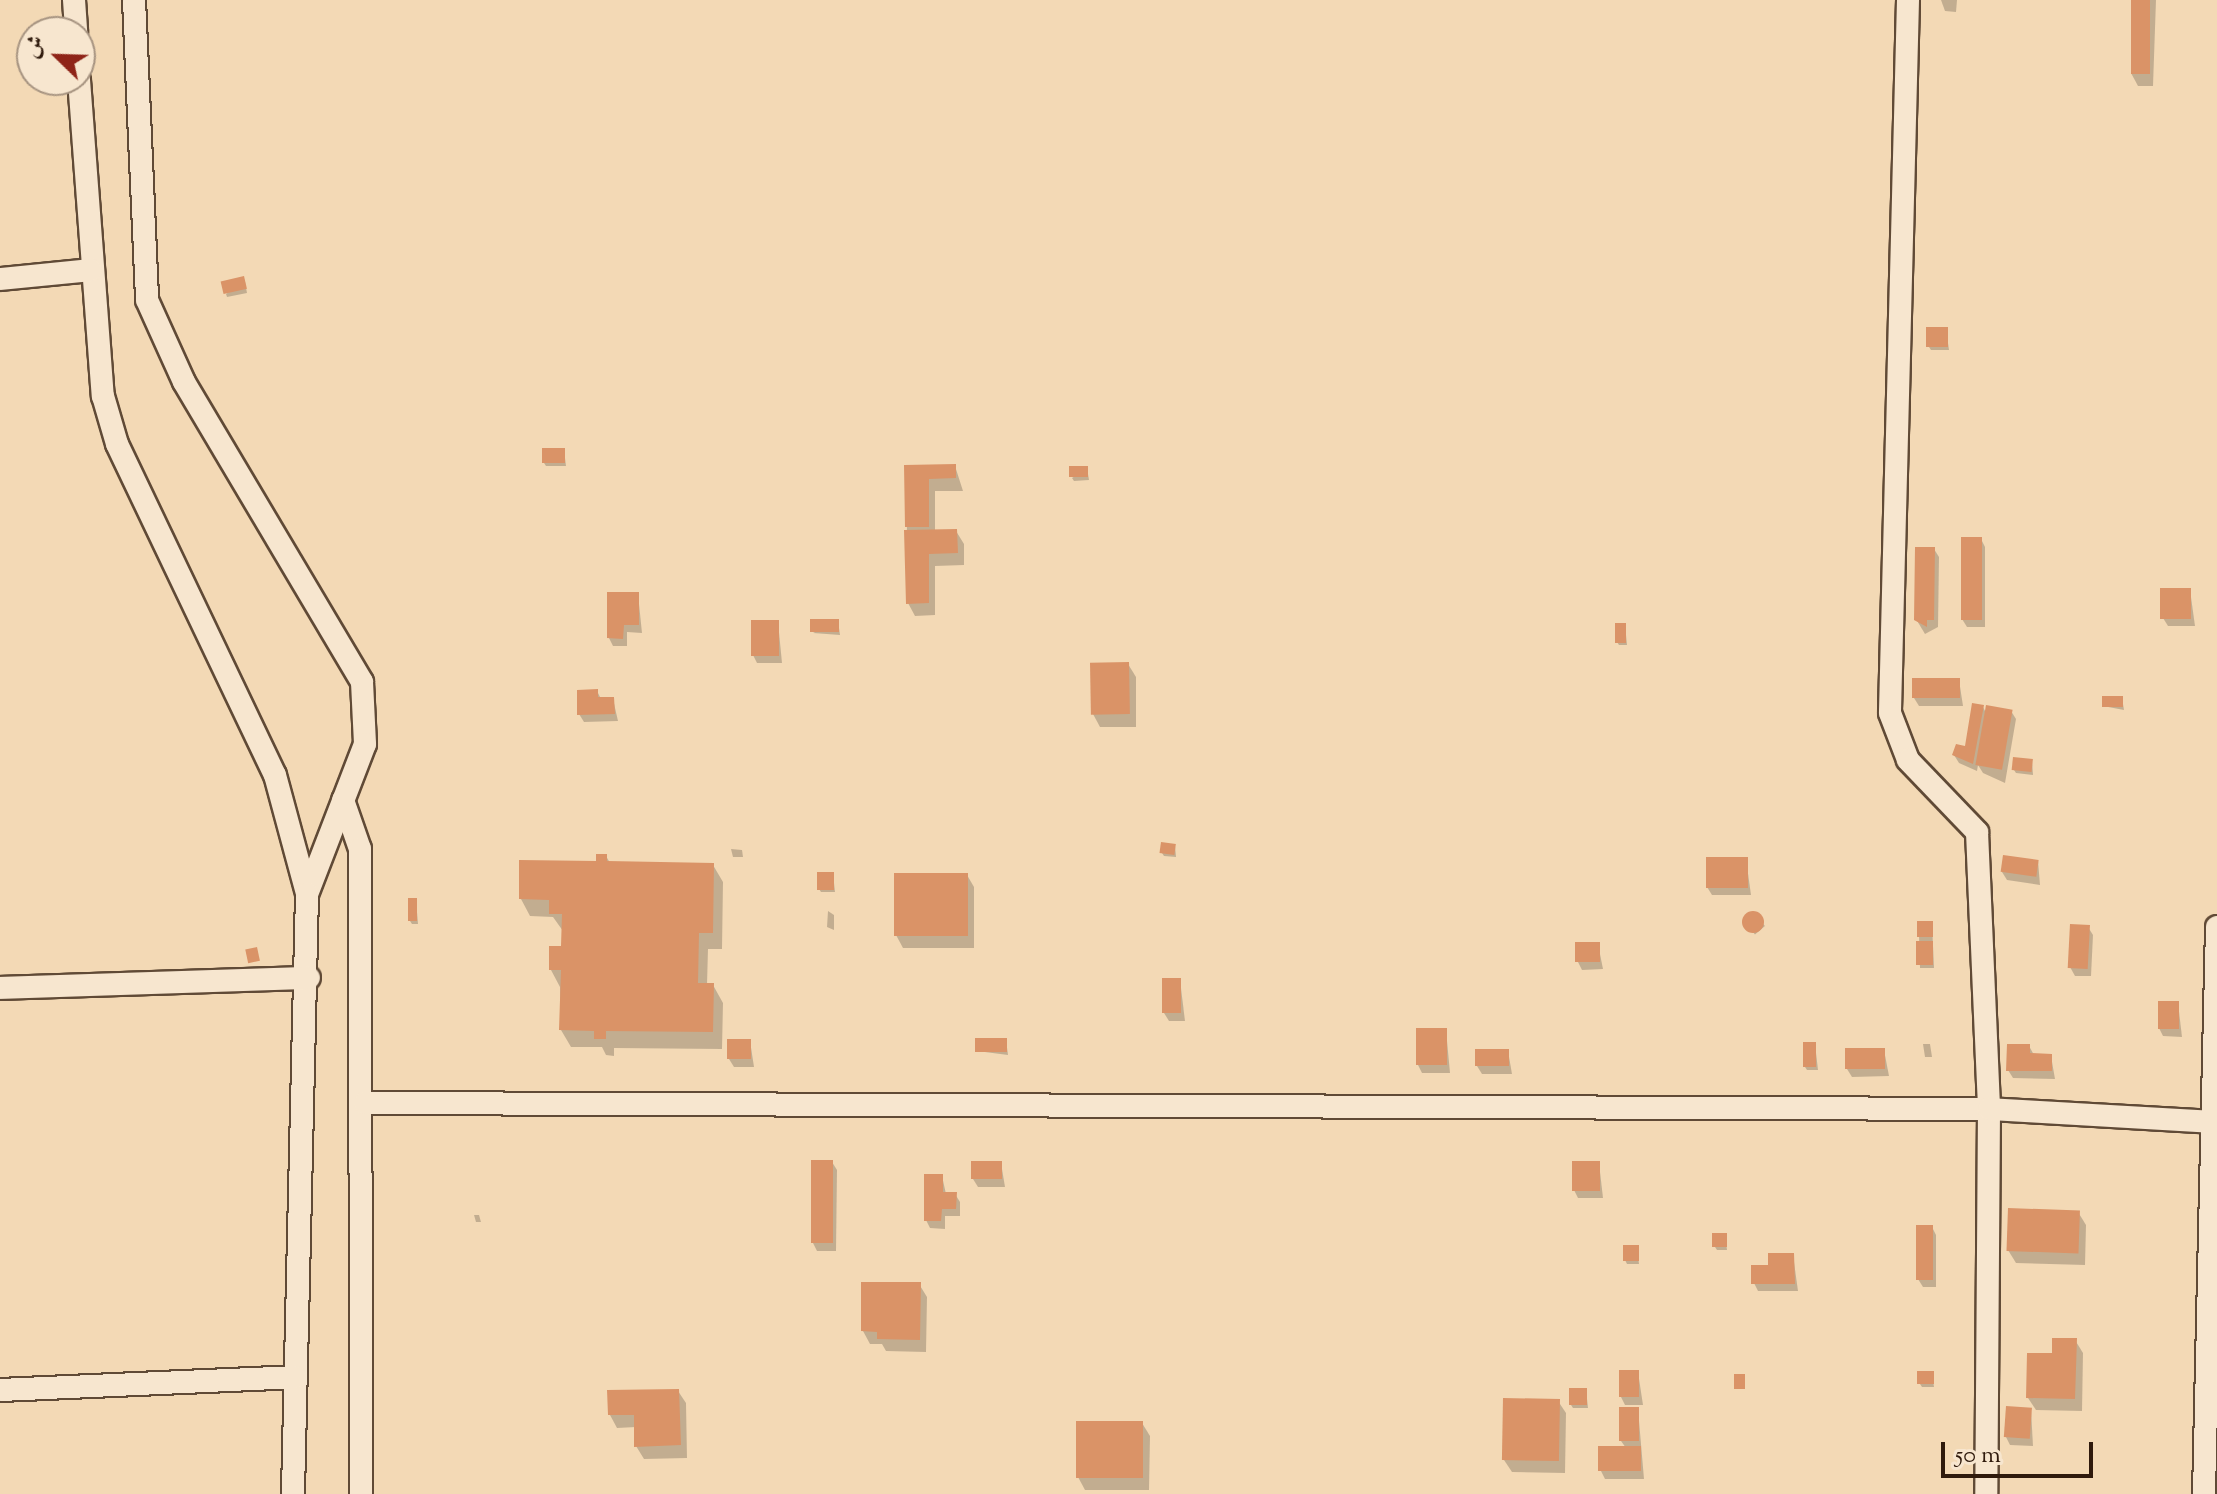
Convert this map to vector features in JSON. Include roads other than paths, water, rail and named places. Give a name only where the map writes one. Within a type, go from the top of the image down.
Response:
[{"type":"street","points":[[134,0],[147,300],[184,382],[362,682],[365,744],[307,894]]},
{"type":"street","points":[[1908,0],[1890,713],[1908,760],[1977,832],[1989,1109],[1986,1494]]},
{"type":"street","points":[[80,96],[103,396],[117,444],[275,775],[307,894],[309,978],[293,1494]]},
{"type":"street","points":[[0,279],[91,270]]},
{"type":"street","points":[[343,800],[360,849],[365,1103],[361,1494]]},
{"type":"street","points":[[2204,1494],[2215,1122],[2217,927]]},
{"type":"street","points":[[0,988],[309,978]]},
{"type":"street","points":[[365,1103],[1989,1109],[2215,1122]]},
{"type":"street","points":[[0,1390],[295,1377]]}]
